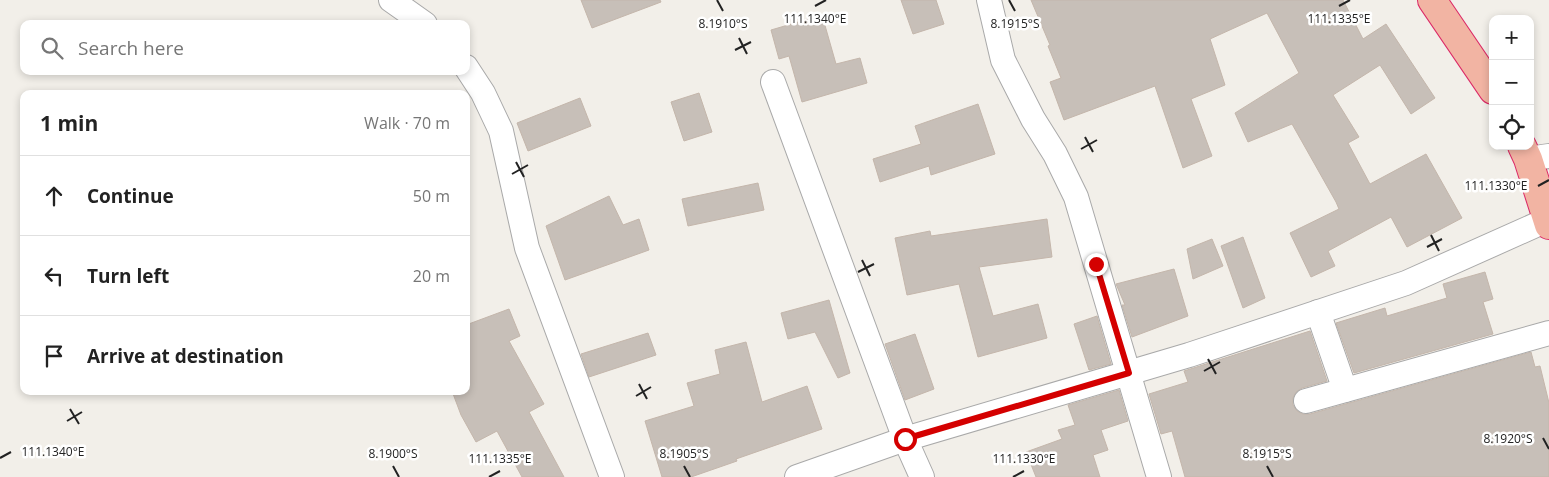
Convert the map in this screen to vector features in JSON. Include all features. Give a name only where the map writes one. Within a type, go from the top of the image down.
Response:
[{"type":"highway","points":[[1432,0],[1489,84]]},
{"type":"highway","points":[[1533,154],[1548,223]]},
{"type":"street","points":[[391,0],[419,20]]},
{"type":"street","points":[[989,0],[1003,60],[1033,119],[1055,154],[1076,198],[1159,477]]},
{"type":"street","points":[[470,73],[483,92],[501,131],[527,248],[612,477]]},
{"type":"street","points":[[773,82],[905,439],[922,477]]},
{"type":"street","points":[[797,477],[905,439],[1189,355],[1406,283],[1548,223]]},
{"type":"street","points":[[1318,312],[1345,390]]},
{"type":"street","points":[[1306,401],[1549,333]]},
{"type":"building","points":[[581,0],[660,0],[661,2],[592,28]]},
{"type":"building","points":[[901,0],[936,0],[944,24],[913,34]]},
{"type":"building","points":[[1031,0],[1343,0],[1363,39],[1386,24],[1435,98],[1411,114],[1380,65],[1333,95],[1359,137],[1348,143],[1370,184],[1426,154],[1462,218],[1407,247],[1391,217],[1328,251],[1335,266],[1311,277],[1290,233],[1339,209],[1336,202],[1292,124],[1248,142],[1235,113],[1299,73],[1267,13],[1210,39],[1225,85],[1191,99],[1212,156],[1183,168],[1155,86],[1064,120],[1050,82],[1061,78],[1048,46],[1050,45]]},
{"type":"building","points":[[822,15],[836,64],[860,58],[867,83],[802,102],[789,56],[779,59],[771,30]]},
{"type":"building","points":[[699,93],[712,132],[684,141],[671,102]]},
{"type":"building","points":[[580,98],[591,126],[528,151],[517,123]]},
{"type":"building","points":[[978,104],[995,154],[931,175],[929,166],[880,182],[873,159],[921,144],[915,126]]},
{"type":"building","points":[[758,183],[764,210],[688,226],[682,199]]},
{"type":"building","points":[[609,196],[623,225],[639,219],[649,250],[565,280],[546,226]]},
{"type":"building","points":[[1047,219],[1052,257],[979,267],[993,316],[1038,304],[1047,338],[978,357],[959,284],[907,295],[895,238],[930,231],[931,236]]},
{"type":"building","points":[[1243,237],[1265,298],[1243,308],[1221,246]]},
{"type":"building","points":[[1212,239],[1223,266],[1193,279],[1187,249]]},
{"type":"building","points":[[1174,269],[1188,316],[1132,337],[1122,305],[1125,305],[1116,284]]},
{"type":"building","points":[[1485,272],[1493,299],[1483,302],[1493,334],[1354,373],[1336,323],[1385,308],[1387,316],[1447,298],[1443,284]]},
{"type":"building","points":[[829,300],[850,373],[838,378],[815,332],[788,339],[781,313]]},
{"type":"building","points":[[509,309],[520,336],[509,341],[544,404],[529,412],[564,477],[522,477],[497,431],[476,442],[461,415],[454,395],[470,395],[470,324]]},
{"type":"building","points":[[1097,316],[1111,364],[1089,370],[1074,324]]},
{"type":"building","points":[[1310,331],[1327,381],[1302,388],[1296,392],[1293,398],[1293,405],[1297,411],[1303,414],[1310,414],[1531,352],[1535,367],[1540,366],[1549,403],[1549,477],[1185,477],[1172,431],[1161,434],[1149,394],[1188,382],[1184,371]]},
{"type":"building","points":[[648,333],[656,355],[589,377],[581,354]]},
{"type":"building","points":[[915,334],[934,389],[905,400],[885,344]]},
{"type":"building","points":[[746,342],[762,402],[807,386],[822,429],[691,477],[662,477],[645,421],[694,406],[687,383],[720,374],[715,350]]},
{"type":"building","points":[[1119,390],[1128,421],[1101,430],[1108,450],[1093,455],[1100,477],[1036,477],[1026,452],[1062,439],[1058,430],[1075,425],[1068,405]]},
{"type":"route","points":[[905,439],[1129,373],[1096,264]]}]
